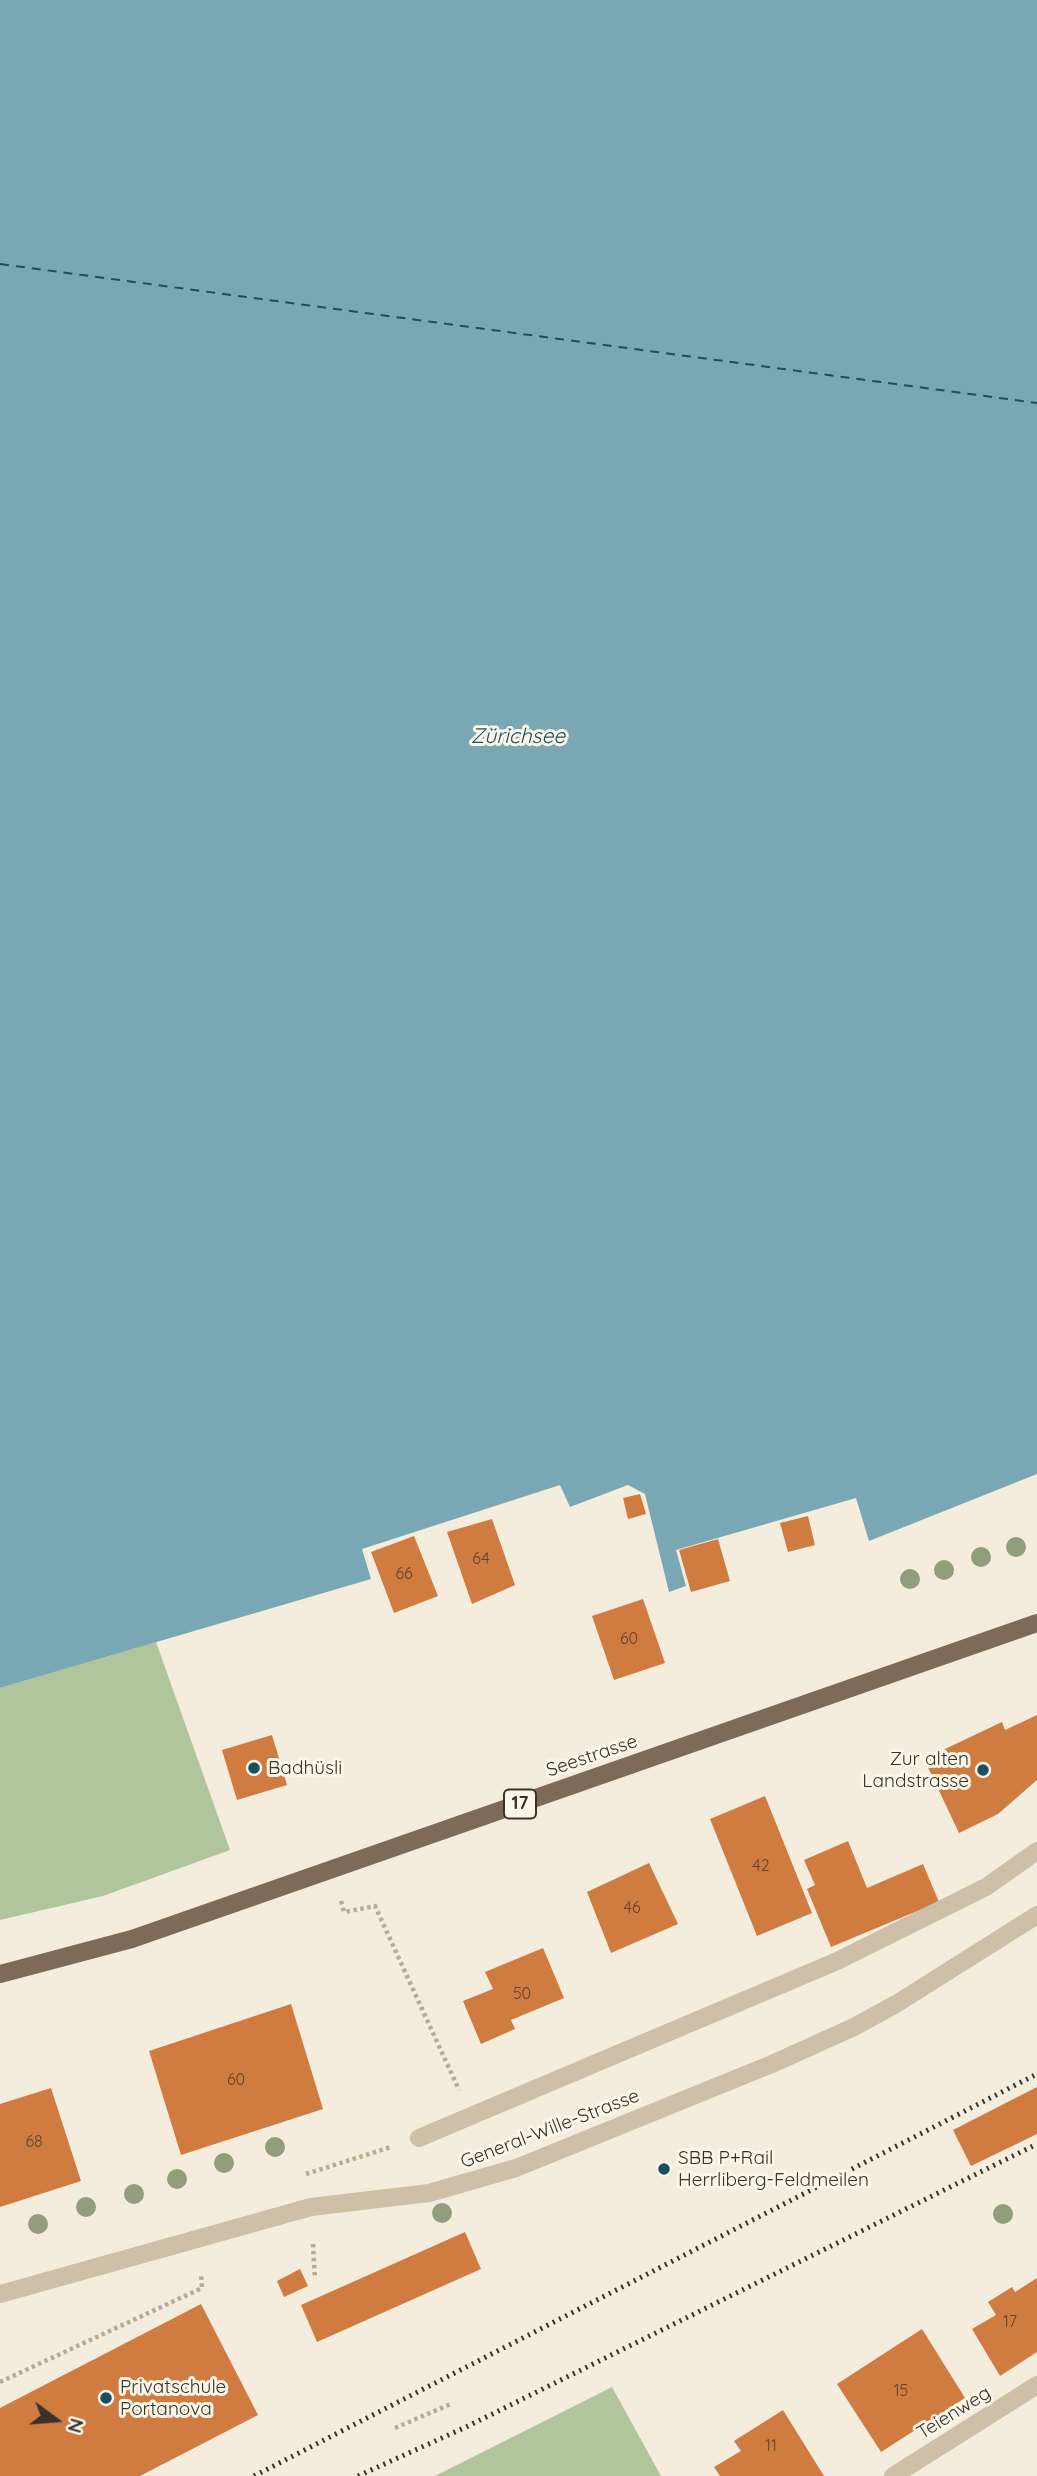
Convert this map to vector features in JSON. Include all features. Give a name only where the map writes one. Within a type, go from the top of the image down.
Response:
[{"type":"main road","name":"Seestrasse","points":[[0,1975],[144,1934],[1037,1623]]},
{"type":"street","points":[[419,2138],[835,1962],[986,1887],[1037,1851]]},
{"type":"street","name":"General-Wille-Strasse","points":[[0,2294],[311,2207],[429,2193],[516,2168],[772,2064],[854,2026],[896,2004],[1037,1915]]},
{"type":"street","name":"Teienweg","points":[[893,2476],[1037,2385]]},
{"type":"path","points":[[341,1901],[344,1912],[375,1906],[471,2116]]},
{"type":"path","points":[[294,2178],[419,2138]]},
{"type":"path","points":[[313,2244],[315,2279]]},
{"type":"path","points":[[0,2382],[202,2288],[201,2273]]},
{"type":"path","points":[[395,2428],[453,2403]]},
{"type":"green space","points":[[156,1642],[230,1850],[103,1896],[0,1920],[0,1688]]},
{"type":"green space","points":[[612,2387],[661,2476],[435,2476]]},
{"type":"water","name":"Zürichsee","points":[[0,0],[1037,0],[1037,1474],[869,1541],[856,1498],[676,1550],[686,1586],[669,1592],[645,1494],[628,1485],[570,1507],[560,1485],[362,1549],[371,1579],[0,1688]]},
{"type":"building","points":[[640,1494],[646,1514],[628,1519],[623,1498]]},
{"type":"building","points":[[808,1516],[815,1545],[788,1552],[780,1523]]},
{"type":"building","points":[[492,1519],[515,1585],[472,1604],[447,1532]]},
{"type":"building","points":[[414,1536],[438,1596],[394,1613],[371,1552]]},
{"type":"building","points":[[718,1539],[730,1581],[691,1592],[679,1550]]},
{"type":"building","points":[[643,1599],[665,1663],[614,1680],[592,1616]]},
{"type":"building","name":"Zur alten Landstrasse","points":[[1037,1715],[1037,1780],[998,1814],[959,1833],[924,1759],[1002,1722],[1005,1730]]},
{"type":"building","name":"Badhüsli","points":[[272,1735],[287,1785],[237,1800],[222,1750]]},
{"type":"building","points":[[765,1796],[812,1913],[757,1936],[710,1819]]},
{"type":"building","points":[[848,1841],[867,1888],[923,1864],[939,1902],[831,1947],[807,1889],[815,1885],[804,1860]]},
{"type":"building","points":[[649,1863],[678,1924],[611,1953],[587,1892]]},
{"type":"building","points":[[543,1948],[564,1998],[511,2020],[515,2029],[481,2044],[463,2001],[493,1989],[485,1972]]},
{"type":"building","points":[[291,2004],[323,2109],[181,2155],[149,2051]]},
{"type":"building","points":[[1037,2087],[1037,2134],[971,2166],[953,2130]]},
{"type":"building","points":[[51,2088],[81,2181],[0,2207],[0,2104]]},
{"type":"building","points":[[465,2232],[481,2269],[317,2342],[301,2305]]},
{"type":"building","points":[[300,2269],[308,2286],[284,2297],[277,2281]]},
{"type":"building","points":[[1037,2278],[1037,2352],[1000,2376],[972,2329],[996,2315],[988,2302],[1012,2287],[1015,2292]]},
{"type":"building","points":[[201,2304],[258,2415],[140,2476],[0,2476],[0,2408]]},
{"type":"building","points":[[922,2329],[965,2398],[881,2452],[837,2384]]},
{"type":"building","points":[[783,2410],[824,2476],[720,2476],[714,2467],[741,2451],[734,2441]]},
{"type":"ferry route","points":[[0,264],[1037,403]]},
{"type":"railway","points":[[254,2476],[1037,2074]]},
{"type":"railway","points":[[358,2476],[466,2427],[1037,2144]]},
{"type":"place","name":"Badhüsli","points":[[254,1768]]},
{"type":"place","name":"Zur alten Landstrasse","points":[[983,1770]]},
{"type":"place","name":"SBB P+Rail Herrliberg-Feldmeilen","points":[[664,2169]]},
{"type":"place","name":"Privatschule Portanova","points":[[106,2398]]}]
